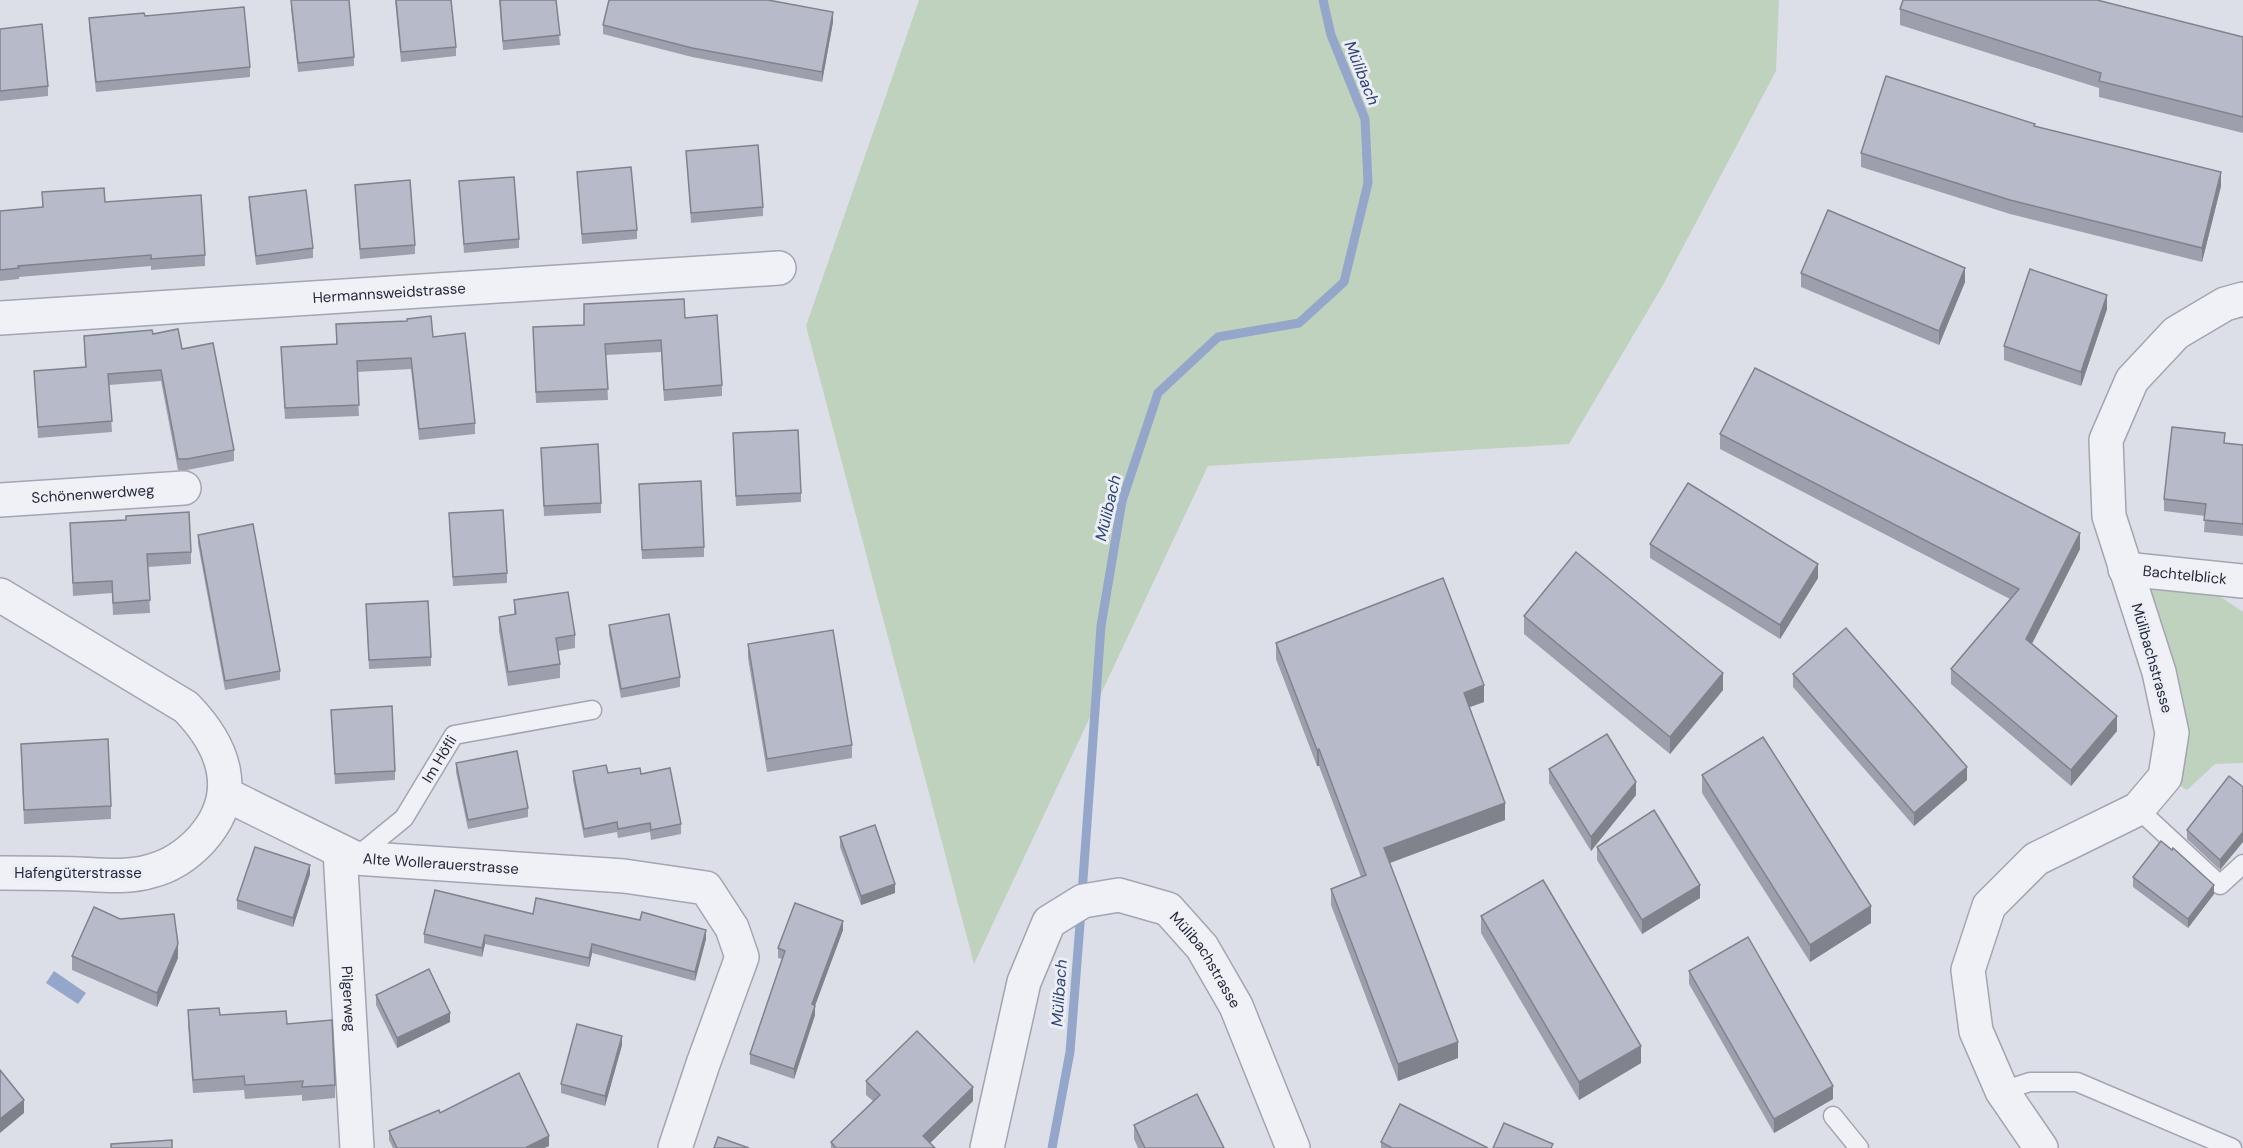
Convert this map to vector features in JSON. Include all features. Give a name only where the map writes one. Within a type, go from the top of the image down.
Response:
[{"type":"street","name":"Hermannsweidstrasse","points":[[0,318],[779,268]]},
{"type":"street","name":"Mülibachstrasse","points":[[2041,1148],[2002,1091],[1976,1031],[1968,970],[1989,906],[2036,859],[2138,809],[2165,777],[2172,734],[2159,672],[2109,516],[2106,440],[2132,380],[2176,333],[2225,304],[2243,299]]},
{"type":"street","name":"Schönenwerdweg","points":[[0,500],[184,488]]},
{"type":"street","name":"Bachtelblick","points":[[2125,569],[2243,581]]},
{"type":"street","points":[[0,595],[186,707],[201,722],[214,741],[223,766],[225,794]]},
{"type":"street","name":"Alte Wollerauerstrasse","points":[[225,794],[348,854],[624,876],[706,888],[732,928],[742,957],[675,1148]]},
{"type":"street","name":"Hafengüterstrasse","points":[[0,873],[110,875],[149,872],[171,864],[192,849],[208,832],[225,794]]},
{"type":"street","name":"Pilgerweg","points":[[348,854],[357,1148]]},
{"type":"street","name":"Mülibachstrasse","points":[[987,1148],[1024,982],[1049,922],[1083,901],[1119,895],[1168,909],[1202,947],[1236,1006],[1293,1148]]},
{"type":"lane","name":"Im Höfli","points":[[348,854],[404,818],[454,735],[592,710]]},
{"type":"lane","points":[[2138,809],[2220,885],[2243,864]]},
{"type":"lane","points":[[2002,1091],[2030,1082],[2077,1082],[2232,1148]]},
{"type":"lane","points":[[1833,1116],[1859,1148]]},
{"type":"green space","points":[[919,0],[1779,0],[1776,71],[1663,285],[1569,444],[1208,466],[974,964],[806,326]]},
{"type":"green space","points":[[2184,572],[2243,612],[2243,763],[2215,764],[2187,790],[2165,777],[2128,579]]},
{"type":"water","points":[[54,971],[86,993],[78,1004],[46,983]]},
{"type":"building","points":[[291,0],[349,0],[354,57],[298,63]]},
{"type":"building","points":[[396,0],[451,0],[456,47],[401,52]]},
{"type":"building","points":[[500,0],[556,0],[560,35],[503,41]]},
{"type":"building","points":[[609,0],[768,0],[833,12],[822,72],[692,48],[603,25]]},
{"type":"building","points":[[1903,0],[2097,0],[2243,37],[2243,117],[2099,81],[2101,73],[1900,9]]},
{"type":"building","points":[[244,7],[250,67],[96,82],[89,18],[144,13],[145,16]]},
{"type":"building","points":[[42,24],[48,86],[0,91],[0,29]]},
{"type":"building","points":[[1886,76],[2035,124],[2034,126],[2221,172],[2202,248],[2010,200],[1861,153]]},
{"type":"building","points":[[758,145],[763,207],[691,213],[686,151]]},
{"type":"building","points":[[631,167],[637,230],[582,234],[577,172]]},
{"type":"building","points":[[514,177],[519,239],[464,244],[459,181]]},
{"type":"building","points":[[410,180],[415,245],[360,249],[355,185]]},
{"type":"building","points":[[104,188],[105,202],[201,195],[205,255],[151,259],[151,255],[18,266],[19,268],[0,270],[0,211],[43,207],[42,192]]},
{"type":"building","points":[[306,190],[313,248],[256,256],[249,197]]},
{"type":"building","points":[[1828,210],[1965,268],[1939,331],[1801,273]]},
{"type":"building","points":[[2030,269],[2107,295],[2081,372],[2004,346]]},
{"type":"building","points":[[684,299],[685,318],[717,315],[722,385],[664,390],[661,340],[605,344],[608,389],[536,392],[533,327],[584,325],[584,304]]},
{"type":"building","points":[[431,316],[433,337],[465,333],[475,423],[419,429],[411,358],[357,361],[359,405],[285,408],[281,347],[337,344],[336,324],[407,321],[407,319]]},
{"type":"building","points":[[178,329],[182,349],[213,343],[234,450],[178,459],[161,370],[108,374],[112,421],[38,427],[34,371],[86,367],[84,336],[152,330],[153,334]]},
{"type":"building","points":[[1755,368],[2080,533],[2026,639],[2117,716],[2071,770],[1951,669],[2019,589],[1720,434]]},
{"type":"building","points":[[2172,427],[2225,433],[2224,443],[2243,445],[2243,524],[2204,520],[2206,504],[2164,499]]},
{"type":"building","points":[[798,430],[801,493],[736,496],[733,433]]},
{"type":"building","points":[[598,444],[601,503],[544,506],[541,448]]},
{"type":"building","points":[[701,481],[704,547],[642,550],[639,484]]},
{"type":"building","points":[[1688,483],[1818,564],[1780,625],[1650,544]]},
{"type":"building","points":[[503,510],[507,573],[453,577],[449,513]]},
{"type":"building","points":[[189,512],[191,552],[147,554],[150,600],[113,603],[112,581],[73,583],[70,523],[126,520],[126,516]]},
{"type":"building","points":[[253,524],[280,671],[225,681],[198,535]]},
{"type":"building","points":[[1576,552],[1723,673],[1670,737],[1524,616]]},
{"type":"building","points":[[1443,578],[1484,685],[1464,693],[1505,803],[1384,848],[1458,1042],[1398,1064],[1331,889],[1366,875],[1276,643]]},
{"type":"building","points":[[568,592],[575,635],[556,638],[560,664],[508,672],[499,617],[516,614],[514,600]]},
{"type":"building","points":[[428,601],[431,657],[369,660],[366,604]]},
{"type":"building","points":[[669,614],[680,677],[621,689],[609,625]]},
{"type":"building","points":[[1846,628],[1967,767],[1914,813],[1793,674]]},
{"type":"building","points":[[833,630],[852,745],[767,759],[748,644]]},
{"type":"building","points":[[392,706],[395,771],[335,774],[331,710]]},
{"type":"building","points":[[1607,734],[1636,782],[1591,837],[1549,769]]},
{"type":"building","points":[[1763,737],[1871,906],[1810,945],[1702,775]]},
{"type":"building","points":[[108,739],[111,806],[24,810],[21,744]]},
{"type":"building","points":[[517,751],[528,808],[468,820],[456,763]]},
{"type":"building","points":[[606,765],[608,773],[640,768],[641,774],[670,768],[681,824],[651,830],[650,823],[618,829],[617,822],[584,829],[573,771]]},
{"type":"building","points":[[2229,776],[2243,787],[2243,832],[2220,860],[2187,830]]},
{"type":"building","points":[[1654,810],[1700,885],[1642,920],[1597,847]]},
{"type":"building","points":[[875,825],[895,884],[861,896],[840,837]]},
{"type":"building","points":[[2161,841],[2172,850],[2173,848],[2214,885],[2188,919],[2133,877]]},
{"type":"building","points":[[255,847],[310,865],[293,918],[237,900]]},
{"type":"building","points":[[1543,880],[1641,1046],[1579,1082],[1481,916]]},
{"type":"building","points":[[435,890],[533,914],[536,898],[640,920],[642,912],[706,930],[695,972],[592,944],[589,958],[485,935],[482,948],[424,934]]},
{"type":"building","points":[[795,903],[843,921],[812,1004],[815,1006],[794,1069],[750,1054],[785,951],[778,948]]},
{"type":"building","points":[[94,907],[120,919],[174,914],[178,944],[157,993],[72,956]]},
{"type":"building","points":[[1748,937],[1833,1086],[1774,1119],[1689,971]]},
{"type":"building","points":[[429,969],[450,1013],[397,1038],[376,995]]},
{"type":"building","points":[[219,1008],[220,1015],[286,1011],[287,1024],[332,1020],[335,1085],[302,1087],[303,1081],[245,1085],[244,1076],[193,1080],[188,1010]]},
{"type":"building","points":[[577,1024],[622,1036],[605,1096],[561,1084]]},
{"type":"building","points":[[917,1031],[973,1087],[923,1136],[935,1148],[836,1148],[831,1142],[880,1095],[866,1081]]},
{"type":"building","points":[[0,1070],[24,1100],[0,1119]]},
{"type":"building","points":[[519,1073],[549,1136],[525,1148],[397,1148],[389,1131],[439,1110],[440,1113]]},
{"type":"building","points":[[1197,1094],[1224,1148],[1145,1148],[1134,1125]]},
{"type":"building","points":[[1400,1104],[1488,1148],[1392,1148],[1381,1142]]},
{"type":"building","points":[[1504,1123],[1553,1144],[1551,1148],[1493,1148]]},
{"type":"building","points":[[718,1137],[749,1148],[714,1148]]},
{"type":"building","points":[[172,1140],[172,1148],[111,1148],[111,1144]]},
{"type":"waterway","name":"Mülibach","points":[[1082,894],[1101,626],[1122,501],[1158,393],[1218,337],[1299,323],[1344,282],[1368,183],[1365,119],[1331,35],[1323,0]]},
{"type":"waterway","name":"Mülibach","points":[[1052,1148],[1070,1052],[1081,911]]}]
